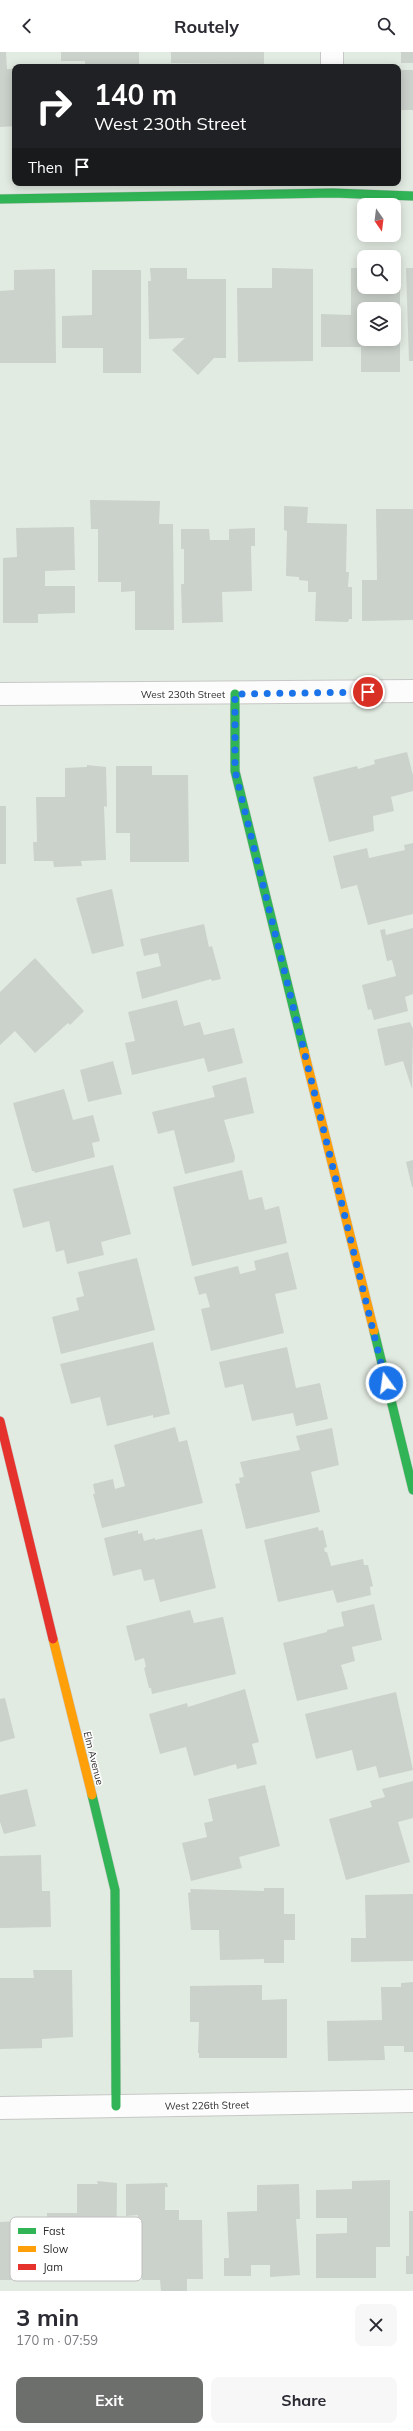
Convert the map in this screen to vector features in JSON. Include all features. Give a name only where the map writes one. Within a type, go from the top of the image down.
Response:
[{"type":"street","points":[[332,52],[332,64]]},
{"type":"street","points":[[0,199],[333,188],[413,196]]},
{"type":"street","name":"West 230th Street","points":[[0,694],[235,694],[413,691]]},
{"type":"street","points":[[235,694],[235,771],[413,1490]]},
{"type":"street","name":"Elm Avenue","points":[[0,1421],[115,1890],[116,2106]]},
{"type":"street","name":"West 226th Street","points":[[0,2108],[413,2100]]},
{"type":"building","points":[[0,52],[6,52],[7,69],[12,69],[12,126],[0,127]]},
{"type":"building","points":[[61,52],[139,52],[139,64],[85,64],[85,61],[61,61]]},
{"type":"building","points":[[171,52],[264,52],[264,64],[171,63]]},
{"type":"building","points":[[401,52],[413,52],[413,63],[401,63]]},
{"type":"building","points":[[401,70],[413,70],[413,110],[401,110]]},
{"type":"building","points":[[150,268],[187,268],[187,279],[226,279],[226,358],[214,358],[198,375],[172,350],[185,338],[149,339],[148,281],[151,281]]},
{"type":"building","points":[[272,268],[313,269],[313,361],[238,362],[237,288],[272,288]]},
{"type":"building","points":[[351,268],[357,268],[357,294],[400,294],[400,302],[357,302],[357,346],[400,346],[400,372],[361,372],[361,347],[321,347],[321,314],[351,315]]},
{"type":"building","points":[[406,268],[413,268],[413,361],[409,361]]},
{"type":"building","points":[[55,269],[56,363],[0,363],[0,291],[14,290],[14,270]]},
{"type":"building","points":[[92,270],[141,270],[141,373],[103,373],[103,348],[62,348],[62,316],[92,315]]},
{"type":"building","points":[[90,500],[160,501],[159,524],[173,524],[174,630],[135,630],[135,591],[121,592],[121,582],[98,582],[98,529],[91,529]]},
{"type":"building","points":[[284,506],[308,507],[307,523],[347,524],[346,572],[349,572],[348,587],[352,587],[352,619],[349,619],[348,622],[315,621],[316,592],[308,592],[308,581],[299,580],[299,577],[286,576],[287,531],[284,530]]},
{"type":"building","points":[[376,509],[413,509],[413,620],[362,621],[362,580],[377,580]]},
{"type":"building","points":[[74,527],[75,570],[45,571],[45,586],[75,586],[75,613],[38,614],[38,623],[3,623],[3,558],[17,557],[16,528]]},
{"type":"building","points":[[255,528],[255,546],[251,546],[252,591],[222,592],[223,622],[182,623],[181,584],[184,584],[184,549],[181,549],[181,529],[209,529],[210,540],[229,540],[229,529]]},
{"type":"building","points":[[407,752],[413,775],[413,791],[391,797],[394,811],[373,816],[374,831],[329,842],[313,777],[357,766],[358,769],[375,764],[374,760]]},
{"type":"building","points":[[87,765],[106,767],[107,807],[104,806],[106,860],[81,861],[82,866],[54,867],[53,861],[34,861],[33,842],[37,842],[36,797],[65,797],[65,768],[87,767]]},
{"type":"building","points":[[116,766],[152,766],[152,775],[188,775],[189,862],[130,862],[130,833],[116,833]]},
{"type":"building","points":[[0,806],[6,806],[6,864],[0,864]]},
{"type":"building","points":[[413,843],[413,914],[368,925],[357,885],[341,889],[333,856],[367,848],[369,858],[405,850],[404,845]]},
{"type":"building","points":[[112,889],[124,946],[92,954],[76,898]]},
{"type":"building","points":[[204,924],[209,947],[212,946],[221,979],[212,981],[211,979],[142,999],[136,972],[161,966],[158,953],[144,956],[140,939]]},
{"type":"building","points":[[413,928],[413,994],[405,997],[408,1011],[374,1020],[371,1009],[368,1010],[362,985],[396,976],[392,960],[387,961],[380,930],[385,929],[386,935]]},
{"type":"building","points":[[35,958],[84,1011],[70,1025],[68,1023],[35,1053],[15,1031],[0,1045],[0,992]]},
{"type":"building","points":[[177,1000],[184,1026],[200,1022],[204,1035],[234,1028],[243,1063],[208,1072],[204,1058],[132,1075],[125,1043],[135,1041],[128,1012]]},
{"type":"building","points":[[410,1022],[413,1029],[412,1089],[403,1061],[385,1066],[377,1029]]},
{"type":"building","points":[[113,1061],[122,1094],[88,1102],[80,1070]]},
{"type":"building","points":[[246,1077],[254,1113],[224,1120],[235,1157],[234,1162],[185,1174],[174,1130],[158,1134],[152,1112],[215,1097],[212,1086]]},
{"type":"building","points":[[64,1089],[73,1120],[93,1115],[100,1141],[92,1143],[95,1157],[35,1173],[32,1171],[13,1103]]},
{"type":"building","points":[[413,1160],[413,1187],[412,1187],[406,1162]]},
{"type":"building","points":[[113,1165],[131,1234],[101,1242],[104,1255],[67,1264],[64,1250],[56,1252],[49,1221],[23,1228],[13,1189]]},
{"type":"building","points":[[242,1170],[249,1200],[262,1197],[265,1210],[279,1206],[287,1243],[192,1266],[173,1187]]},
{"type":"building","points":[[288,1252],[297,1289],[275,1294],[284,1333],[211,1351],[201,1309],[210,1307],[206,1293],[199,1295],[194,1277],[238,1266],[240,1274],[256,1270],[254,1261]]},
{"type":"building","points":[[137,1258],[155,1330],[61,1354],[52,1317],[79,1310],[76,1298],[84,1296],[78,1272]]},
{"type":"building","points":[[153,1342],[170,1414],[153,1418],[153,1415],[107,1426],[100,1397],[71,1404],[60,1364]]},
{"type":"building","points":[[287,1347],[296,1388],[320,1383],[328,1419],[296,1426],[293,1413],[252,1421],[243,1384],[225,1388],[219,1362]]},
{"type":"building","points":[[175,1427],[179,1442],[187,1440],[203,1503],[102,1528],[93,1494],[95,1494],[93,1484],[113,1479],[115,1489],[125,1486],[114,1445]]},
{"type":"building","points":[[332,1428],[339,1465],[311,1472],[320,1512],[246,1529],[235,1484],[240,1483],[239,1478],[244,1477],[240,1462],[300,1450],[296,1436]]},
{"type":"building","points":[[318,1527],[319,1531],[323,1530],[327,1547],[324,1548],[325,1552],[327,1552],[331,1566],[363,1559],[364,1565],[368,1565],[373,1586],[370,1587],[371,1595],[337,1603],[333,1590],[278,1602],[264,1540]]},
{"type":"building","points":[[202,1529],[216,1588],[160,1602],[154,1579],[144,1581],[141,1569],[113,1576],[104,1538],[138,1530],[138,1534],[142,1533],[144,1541],[155,1538],[155,1540]]},
{"type":"building","points":[[374,1604],[382,1640],[352,1647],[355,1661],[341,1665],[348,1689],[297,1701],[283,1643],[327,1632],[327,1630],[344,1626],[341,1612]]},
{"type":"building","points":[[190,1610],[194,1623],[223,1617],[236,1674],[152,1694],[144,1668],[146,1667],[144,1658],[135,1661],[126,1626]]},
{"type":"building","points":[[245,1689],[259,1742],[252,1744],[257,1764],[237,1769],[236,1764],[194,1776],[186,1747],[160,1754],[149,1714],[187,1703],[188,1707]]},
{"type":"building","points":[[396,1692],[413,1770],[379,1778],[376,1766],[357,1771],[352,1750],[316,1759],[305,1714]]},
{"type":"building","points":[[5,1698],[15,1738],[0,1742],[0,1699]]},
{"type":"building","points":[[413,1781],[413,1818],[398,1822],[410,1862],[346,1880],[329,1819],[372,1807],[370,1801],[385,1797],[382,1789]]},
{"type":"building","points":[[265,1785],[280,1846],[239,1857],[242,1868],[191,1881],[182,1843],[207,1837],[204,1823],[213,1821],[208,1799]]},
{"type":"building","points":[[27,1789],[36,1826],[4,1834],[0,1822],[0,1795]]},
{"type":"building","points":[[41,1855],[42,1891],[50,1891],[51,1927],[0,1928],[0,1856]]},
{"type":"building","points":[[264,1888],[284,1888],[284,1914],[295,1914],[295,1940],[284,1940],[284,1963],[264,1963],[264,1959],[220,1960],[219,1930],[191,1930],[188,1893],[191,1892],[190,1889],[264,1891]]},
{"type":"building","points":[[413,1894],[413,1961],[351,1962],[351,1938],[366,1938],[365,1895]]},
{"type":"building","points":[[33,1970],[72,1970],[73,2037],[42,2039],[42,2048],[0,2049],[0,1978],[34,1978]]},
{"type":"building","points":[[413,1982],[413,2052],[404,2052],[404,2046],[384,2046],[385,2060],[328,2061],[327,2021],[382,2020],[381,1987],[401,1987],[401,1983]]},
{"type":"building","points":[[262,1985],[262,2000],[287,1999],[287,2058],[199,2058],[199,2022],[190,2022],[190,1986]]},
{"type":"building","points":[[390,2180],[390,2247],[376,2247],[376,2278],[316,2278],[316,2234],[347,2233],[347,2218],[316,2218],[316,2190],[352,2189],[352,2181]]},
{"type":"building","points":[[97,2181],[117,2183],[117,2217],[47,2217],[47,2213],[77,2213],[77,2184],[98,2184]]},
{"type":"building","points":[[167,2183],[168,2187],[165,2187],[165,2210],[179,2210],[179,2220],[202,2220],[203,2279],[187,2279],[187,2291],[161,2291],[160,2280],[142,2280],[142,2217],[138,2217],[138,2215],[126,2216],[126,2184]]},
{"type":"building","points":[[299,2184],[300,2219],[296,2219],[300,2275],[270,2277],[270,2265],[251,2265],[251,2276],[224,2276],[224,2258],[229,2258],[227,2212],[257,2211],[257,2185]]},
{"type":"building","points":[[409,2211],[413,2211],[413,2274],[406,2274],[406,2256],[409,2256]]},
{"type":"building","points":[[0,2222],[10,2222],[10,2280],[0,2280]]},
{"type":"traffic: fast","points":[[0,199],[333,193],[413,196]]},
{"type":"traffic: fast","points":[[235,694],[235,771],[304,1051]]},
{"type":"traffic: fast","points":[[374,1331],[413,1490]]},
{"type":"traffic: fast","points":[[92,1795],[115,1890],[116,2106]]},
{"type":"traffic: slow","points":[[304,1051],[374,1331]]},
{"type":"traffic: slow","points":[[53,1639],[92,1795]]},
{"type":"traffic: jam","points":[[0,1421],[53,1639]]},
{"type":"route","points":[[368,692],[235,694],[235,771],[386,1383]]}]
